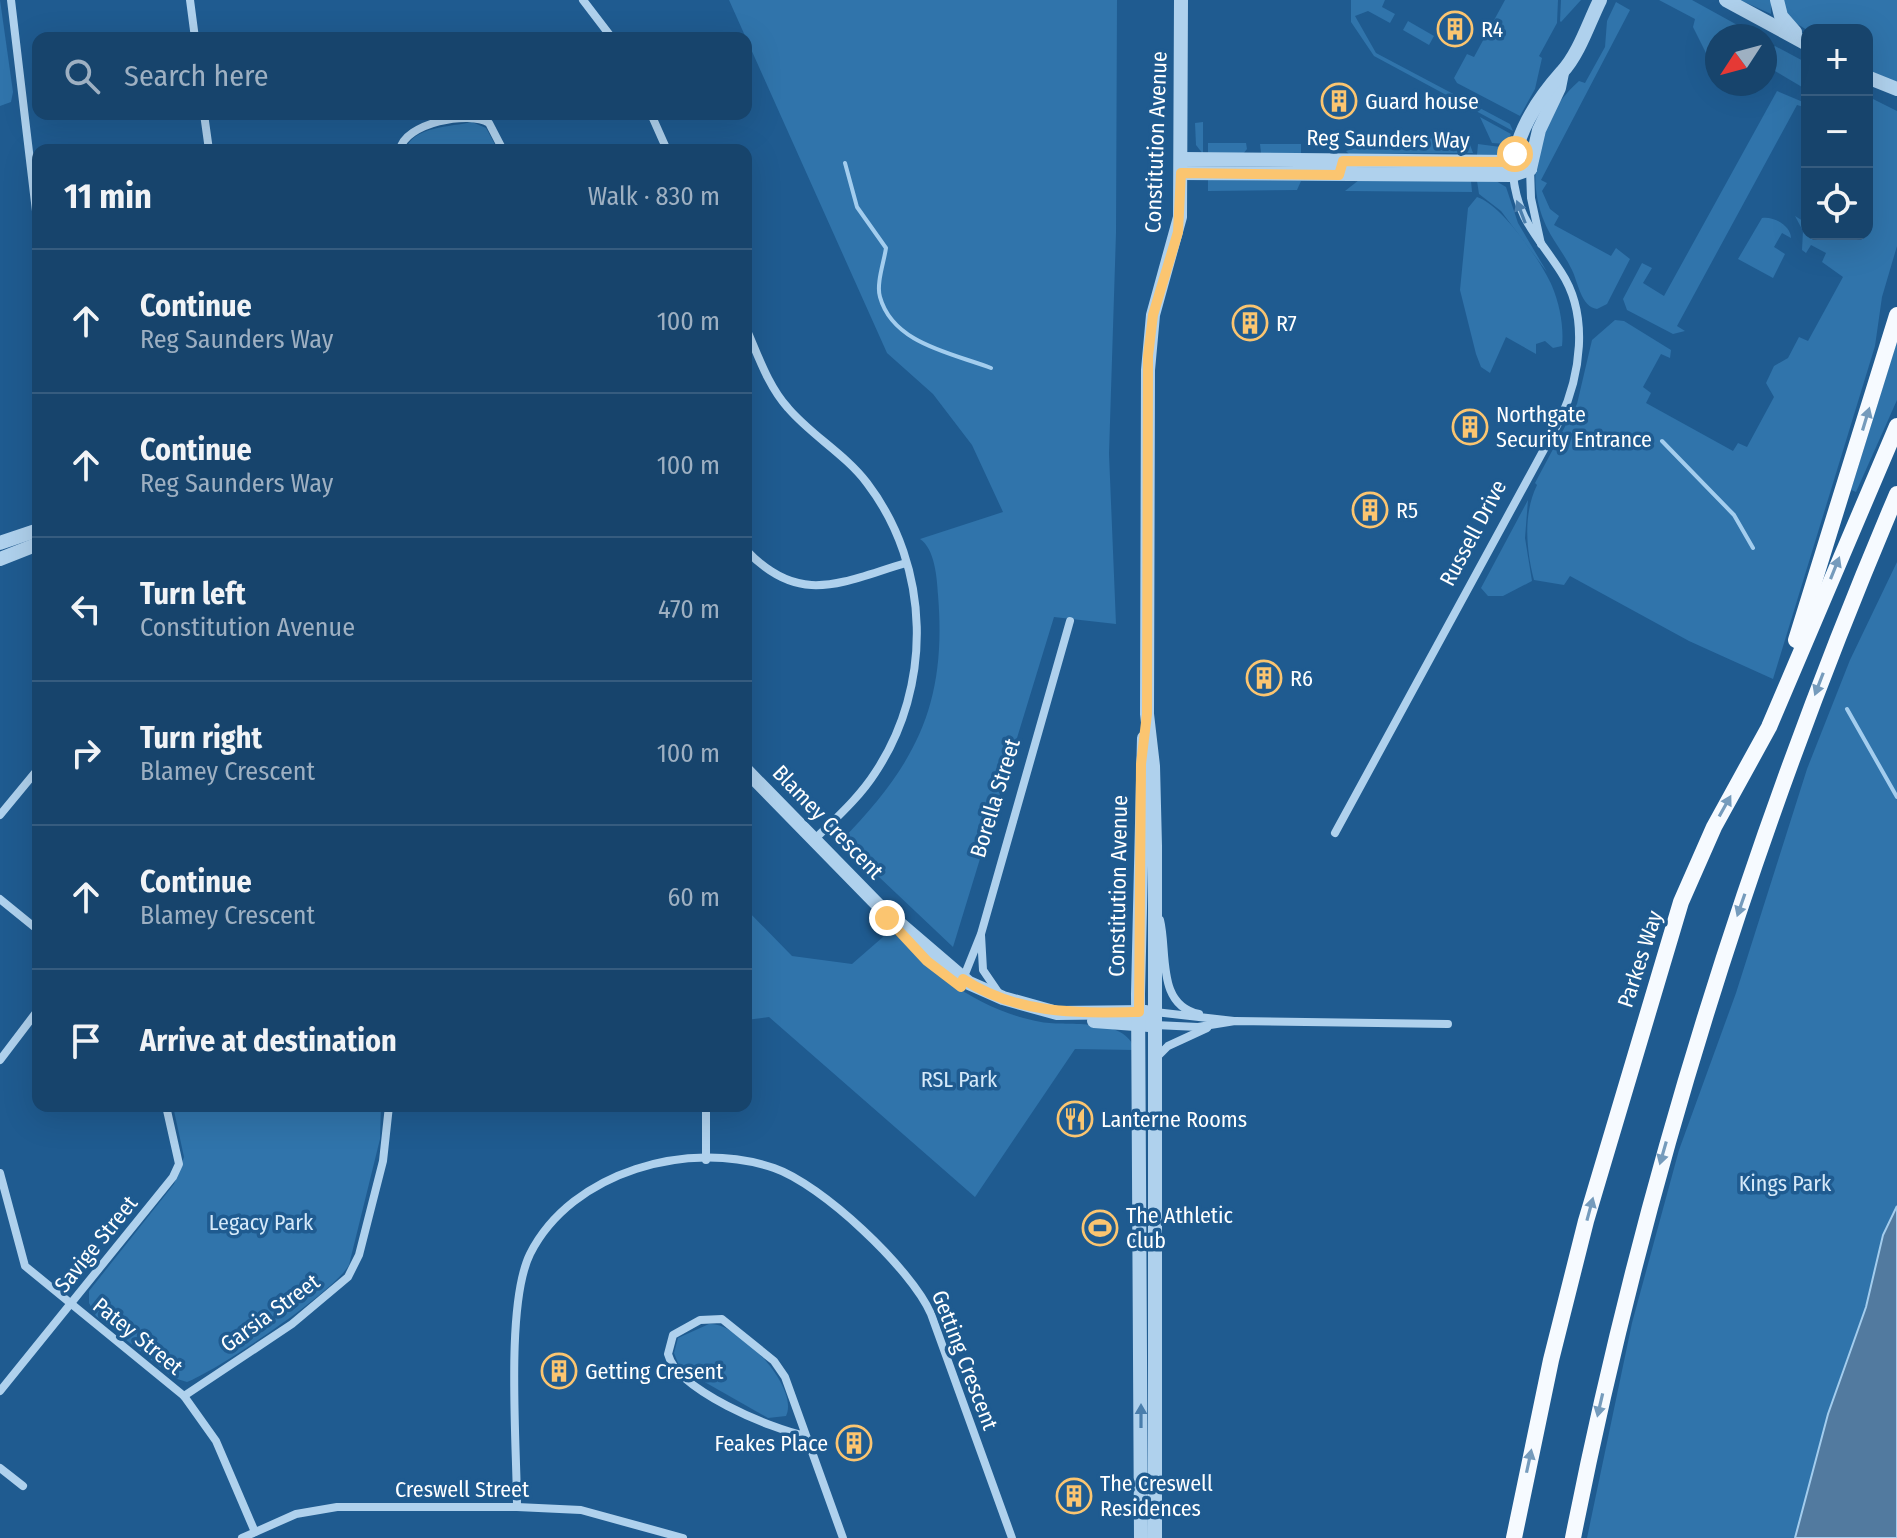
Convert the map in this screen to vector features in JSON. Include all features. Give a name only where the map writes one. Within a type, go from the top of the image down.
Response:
[{"type":"main road","points":[[1784,692],[1809,593],[1897,315]]},
{"type":"main road","name":"Parkes Way","points":[[1514,1538],[1551,1360],[1586,1221],[1661,961],[1706,844],[1759,747],[1897,426]]},
{"type":"main road","points":[[1573,1538],[1613,1349],[1674,1115],[1765,831],[1857,589],[1897,494]]},
{"type":"main road","points":[[1857,589],[1897,517]]},
{"type":"street","points":[[11,0],[32,177]]},
{"type":"street","points":[[190,0],[194,32]]},
{"type":"street","points":[[583,0],[607,32]]},
{"type":"street","name":"Constitution Avenue","points":[[1155,1538],[1141,764],[1147,714],[1148,356],[1153,315],[1178,232],[1181,0]]},
{"type":"street","name":"Russell Drive","points":[[1541,244],[1531,198],[1530,169],[1539,130],[1559,88],[1562,73],[1600,0]]},
{"type":"street","points":[[1726,0],[1801,41]]},
{"type":"street","points":[[1777,0],[1784,21],[1801,38]]},
{"type":"street","name":"Russell Drive","points":[[1335,833],[1560,420],[1571,393],[1579,354],[1577,317],[1566,282],[1522,216],[1513,168],[1525,126],[1550,83],[1562,73]]},
{"type":"street","points":[[1873,79],[1897,89]]},
{"type":"street","points":[[205,120],[208,144]]},
{"type":"street","points":[[402,144],[404,137],[417,128],[459,120]]},
{"type":"street","points":[[481,120],[491,125],[500,144]]},
{"type":"street","points":[[654,120],[664,144]]},
{"type":"street","name":"Reg Saunders Way","points":[[1181,166],[1530,169]]},
{"type":"street","points":[[752,340],[783,403],[850,463],[877,498],[895,530],[914,591],[918,628],[908,702],[894,739],[875,773],[814,840]]},
{"type":"street","points":[[0,543],[32,538]]},
{"type":"street","points":[[0,559],[32,540]]},
{"type":"street","points":[[752,555],[776,577],[806,587],[831,585],[906,563]]},
{"type":"street","name":"Borella Street","points":[[962,983],[981,934],[1070,621]]},
{"type":"street","name":"Constitution Avenue","points":[[1141,1538],[1153,1074],[1147,1018],[1155,908],[1153,766],[1147,714]]},
{"type":"street","points":[[0,815],[32,776]]},
{"type":"street","name":"Blamey Crescent","points":[[752,776],[878,905],[962,983],[997,1004],[1042,1017],[1147,1018]]},
{"type":"street","points":[[0,899],[32,925]]},
{"type":"street","points":[[1155,908],[1162,927],[1165,968],[1173,994],[1179,1005],[1199,1014],[1235,1021],[1448,1024]]},
{"type":"street","points":[[981,934],[983,970],[1003,998]]},
{"type":"street","name":"Blamey Crescent","points":[[962,983],[1003,998],[1066,1014],[1147,1018]]},
{"type":"street","points":[[1147,1018],[1199,1014]]},
{"type":"street","points":[[0,1060],[32,1018]]},
{"type":"street","points":[[1147,1018],[1216,1026]]},
{"type":"street","points":[[1153,1074],[1161,1051],[1216,1026],[1235,1021]]},
{"type":"street","name":"Savige Street","points":[[0,1391],[173,1177],[179,1164],[167,1112]]},
{"type":"street","name":"Garsia Street","points":[[184,1396],[292,1324],[348,1277],[359,1255],[383,1161],[388,1112]]},
{"type":"street","points":[[706,1112],[706,1160]]},
{"type":"street","name":"Getting Crescent","points":[[517,1507],[517,1299],[534,1246],[568,1207],[616,1177],[662,1162],[706,1160],[760,1164],[795,1178],[882,1250],[911,1279],[931,1314],[1012,1538]]},
{"type":"street","name":"Patey Street","points":[[0,1173],[25,1266],[184,1396],[216,1441],[255,1532]]},
{"type":"street","points":[[806,1436],[768,1426],[681,1377],[668,1354],[673,1335],[708,1318],[732,1324],[781,1370],[806,1436],[843,1538]]},
{"type":"street","points":[[0,1468],[23,1486]]},
{"type":"street","name":"Creswell Street","points":[[242,1538],[296,1514],[337,1507],[517,1507],[581,1510],[683,1538]]},
{"type":"green space","points":[[0,0],[13,92],[11,102],[0,106]]},
{"type":"green space","points":[[729,0],[1117,0],[1116,233],[1109,454],[1116,624],[1054,617],[953,947],[841,841],[889,786],[907,758],[931,701],[937,669],[938,588],[932,557],[920,539],[1003,512],[972,445],[933,394],[887,353],[752,51],[752,32],[743,32]]},
{"type":"green space","points":[[1351,0],[1385,0],[1382,7],[1395,14],[1390,23],[1368,11],[1355,16],[1376,53],[1510,124],[1513,131],[1374,56],[1351,22]]},
{"type":"green space","points":[[1505,0],[1558,0],[1557,23],[1539,56],[1542,58],[1535,89],[1520,116],[1457,83],[1454,78],[1467,54],[1474,57]]},
{"type":"green space","points":[[1561,0],[1581,0],[1561,22],[1560,21]]},
{"type":"green space","points":[[1659,0],[1692,0],[1736,24],[1705,24],[1705,51],[1693,27],[1695,19]]},
{"type":"green space","points":[[1740,0],[1771,0],[1771,14]]},
{"type":"green space","points":[[1782,0],[1897,0],[1897,82],[1873,72],[1873,24],[1801,26],[1789,19]]},
{"type":"green space","points":[[1616,2],[1630,10],[1541,180],[1547,183],[1542,191],[1550,209],[1559,216],[1554,225],[1611,256],[1616,248],[1630,259],[1607,304],[1597,309],[1587,304],[1544,221],[1538,203],[1536,165],[1539,146],[1554,110],[1579,81],[1585,83],[1605,47],[1607,21]]},
{"type":"green space","points":[[1408,21],[1434,36],[1429,45],[1403,30]]},
{"type":"green space","points":[[1777,47],[1801,60],[1801,86],[1777,72]]},
{"type":"green space","points":[[1777,91],[1801,101],[1801,106],[1797,105],[1677,326],[1685,331],[1673,334],[1627,310],[1623,299],[1642,263],[1652,268],[1643,283],[1664,296],[1777,96]]},
{"type":"green space","points":[[1873,99],[1897,111],[1897,246],[1882,297],[1875,346],[1773,679],[1689,641],[1570,576],[1564,585],[1534,580],[1529,556],[1528,520],[1535,483],[1577,404],[1592,340],[1615,320],[1624,321],[1671,350],[1670,358],[1661,354],[1643,387],[1651,393],[1646,403],[1733,451],[1738,443],[1747,447],[1774,397],[1766,383],[1774,366],[1788,358],[1799,337],[1808,341],[1843,277],[1822,262],[1826,253],[1811,245],[1806,253],[1802,250],[1803,240],[1873,240]]},
{"type":"green space","points":[[1480,117],[1511,134],[1506,144],[1492,143]]},
{"type":"green space","points":[[472,122],[486,128],[495,144],[409,144],[424,132]]},
{"type":"green space","points":[[1203,122],[1203,154],[1196,145],[1195,123]]},
{"type":"green space","points":[[1428,138],[1469,142],[1473,153],[1349,154],[1346,151],[1372,143]]},
{"type":"green space","points":[[1208,143],[1246,143],[1247,149],[1243,154],[1208,155]]},
{"type":"green space","points":[[1260,144],[1301,144],[1301,155],[1261,153]]},
{"type":"green space","points":[[1478,144],[1508,148],[1499,155],[1477,155]]},
{"type":"green space","points":[[1208,180],[1301,181],[1297,190],[1208,191]]},
{"type":"green space","points":[[1359,180],[1471,181],[1472,192],[1345,191]]},
{"type":"green space","points":[[1477,181],[1496,181],[1506,187],[1518,223],[1547,272],[1501,211],[1479,194]]},
{"type":"green space","points":[[1477,197],[1497,210],[1520,235],[1547,276],[1561,316],[1562,346],[1553,348],[1545,341],[1536,344],[1536,354],[1506,337],[1490,373],[1481,367],[1476,354],[1460,290],[1468,208]]},
{"type":"green space","points":[[1762,218],[1781,223],[1791,238],[1782,233],[1774,247],[1785,254],[1773,278],[1738,259]]},
{"type":"green space","points":[[1897,341],[1897,400],[1856,492],[1851,490]]},
{"type":"green space","points":[[1528,500],[1525,538],[1532,581],[1503,596],[1488,596],[1481,588]]},
{"type":"green space","name":"Kings Park","points":[[1897,562],[1897,1206],[1883,1235],[1866,1307],[1841,1375],[1795,1538],[1587,1538],[1632,1323],[1679,1150],[1736,993],[1807,769],[1850,660]]},
{"type":"green space","name":"RSL Park","points":[[752,915],[792,956],[852,964],[891,930],[958,988],[997,1009],[1041,1022],[1108,1028],[1129,1039],[1135,1050],[1075,1049],[975,1197],[769,1017],[752,1019]]},
{"type":"green space","name":"Legacy Park","points":[[174,1112],[381,1112],[380,1139],[349,1265],[299,1311],[187,1382],[174,1378],[96,1316],[89,1303],[89,1291],[174,1184],[184,1157]]},
{"type":"green space","points":[[709,1324],[735,1333],[763,1358],[784,1389],[788,1404],[786,1416],[768,1418],[680,1368],[674,1353],[678,1338]]},
{"type":"shaded area","points":[[1897,1206],[1897,1538],[1795,1538],[1828,1414],[1866,1307],[1883,1235]]},
{"type":"waterway","points":[[845,163],[857,207],[886,248],[879,292],[887,313],[897,326],[926,344],[991,368]]},
{"type":"waterway","points":[[1662,441],[1734,515],[1753,548]]},
{"type":"waterway","points":[[1847,709],[1897,797]]},
{"type":"place","name":"R4","points":[[1455,29]]},
{"type":"place","name":"Guard house","points":[[1339,101]]},
{"type":"place","name":"R7","points":[[1250,323]]},
{"type":"place","name":"Northgate Security Entrance","points":[[1470,427]]},
{"type":"place","name":"R5","points":[[1370,510]]},
{"type":"place","name":"R6","points":[[1264,678]]},
{"type":"place","name":"Lanterne Rooms","points":[[1075,1119]]},
{"type":"place","name":"The Athletic Club","points":[[1100,1228]]},
{"type":"place","name":"Getting Cresent","points":[[559,1371]]},
{"type":"place","name":"Feakes Place","points":[[854,1443]]},
{"type":"place","name":"The Creswell Residences","points":[[1074,1496]]},
{"type":"route","points":[[887,918],[927,961],[961,987],[963,979],[1013,1002],[1066,1014],[1139,1012],[1141,764],[1147,714],[1148,356],[1153,315],[1178,232],[1181,173],[1339,175],[1343,161],[1513,162],[1515,154]]}]
